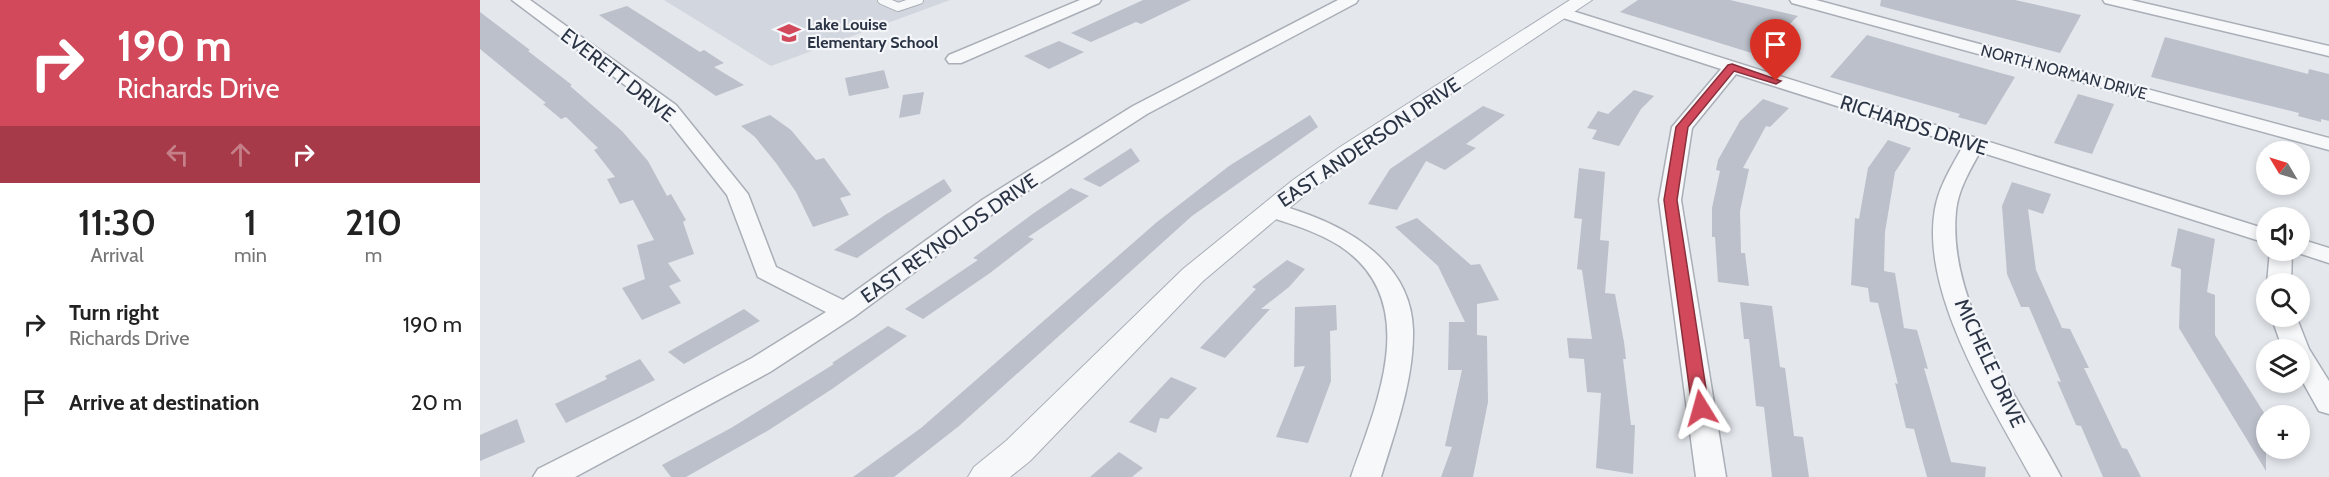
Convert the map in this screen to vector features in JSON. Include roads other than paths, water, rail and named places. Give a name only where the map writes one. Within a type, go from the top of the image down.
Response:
[{"type":"street","name":"EVERETT DRIVE","points":[[520,0],[669,109],[737,195],[766,272],[845,311]]},
{"type":"street","points":[[955,59],[1093,0]]},
{"type":"street","name":"EAST REYNOLDS DRIVE","points":[[548,477],[708,394],[845,311],[990,205],[1140,110],[1350,0]]},
{"type":"street","name":"NORTH NORMAN DRIVE","points":[[1798,0],[2329,144]]},
{"type":"street","points":[[2111,0],[2329,51]]},
{"type":"street","name":"RICHARDS DRIVE","points":[[1573,7],[1732,67],[2256,233]]},
{"type":"street","name":"EAST ANDERSON DRIVE","points":[[986,477],[1018,451],[1193,275],[1271,210],[1348,152],[1573,7]]},
{"type":"street","points":[[1711,477],[1670,200],[1682,127],[1732,67]]},
{"type":"street","name":"MICHELE DRIVE","points":[[1974,144],[1952,184],[1945,211],[1944,237],[1950,270],[1966,322],[1997,386],[2046,477]]},
{"type":"street","points":[[1271,210],[1323,229],[1358,249],[1375,264],[1395,299],[1401,331],[1395,371],[1384,422],[1366,477]]},
{"type":"street","points":[[2310,249],[2329,255]]},
{"type":"street","points":[[2310,373],[2329,404]]},
{"type":"lane","points":[[882,0],[898,7],[918,0]]},
{"type":"place","name":"Lake Louise Elementary School","points":[[789,33]]}]
